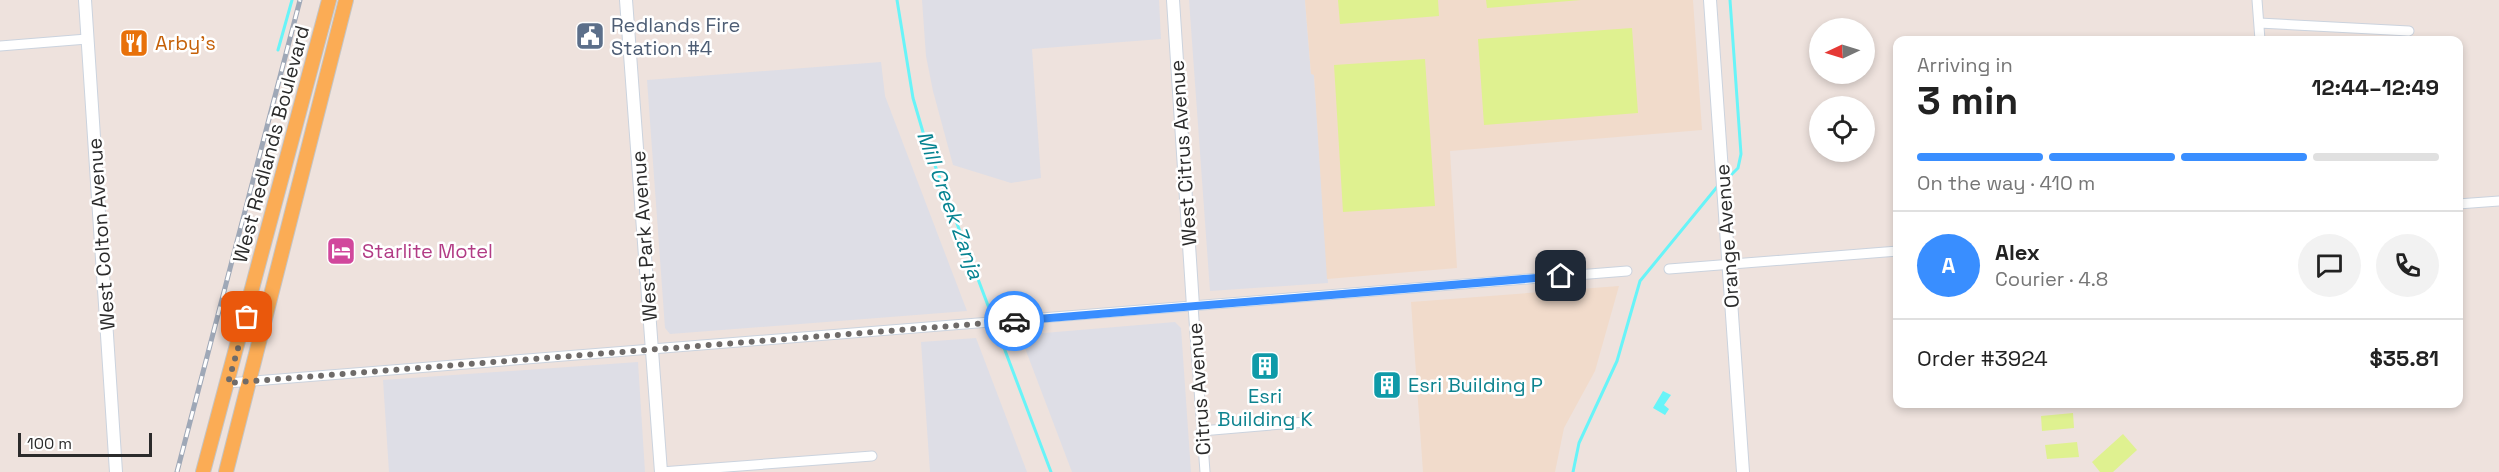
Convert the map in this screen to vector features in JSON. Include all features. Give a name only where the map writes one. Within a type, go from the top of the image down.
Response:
[{"type":"main road","name":"West Redlands Boulevard","points":[[203,472],[329,0]]},
{"type":"main road","name":"West Redlands Boulevard","points":[[226,472],[247,381],[346,0]]},
{"type":"street","name":"West Colton Avenue","points":[[85,0],[118,471]]},
{"type":"street","name":"West Park Avenue","points":[[626,0],[661,472]]},
{"type":"street","name":"West Citrus Avenue","points":[[1173,0],[1193,306]]},
{"type":"street","name":"Orange Avenue","points":[[1710,0],[1743,472]]},
{"type":"street","points":[[2257,0],[2260,36]]},
{"type":"street","points":[[2259,23],[2409,31]]},
{"type":"street","points":[[0,46],[87,39]]},
{"type":"street","points":[[2463,204],[2499,201]]},
{"type":"street","points":[[1669,270],[1893,250]]},
{"type":"street","points":[[228,383],[1627,271]]},
{"type":"street","name":"Citrus Avenue","points":[[1193,306],[1204,472]]},
{"type":"street","points":[[1201,431],[1306,422]]},
{"type":"street","points":[[661,472],[872,456]]},
{"type":"shaded area","points":[[922,0],[1159,0],[1161,39],[1032,49],[1041,178],[1011,183],[953,165],[926,56]]},
{"type":"shaded area","points":[[1189,0],[1305,0],[1311,74],[1314,74],[1328,283],[1210,291]]},
{"type":"shaded area","points":[[1305,0],[1693,0],[1702,130],[1450,151],[1457,268],[1327,279],[1314,75],[1311,74]]},
{"type":"shaded area","points":[[881,62],[885,96],[967,311],[670,334],[665,328],[647,80]]},
{"type":"shaded area","points":[[1619,286],[1595,371],[1564,428],[1555,472],[1423,472],[1411,302]]},
{"type":"shaded area","points":[[1175,322],[1181,328],[1191,472],[1072,472],[1020,335]]},
{"type":"shaded area","points":[[976,338],[1027,472],[930,472],[921,342]]},
{"type":"shaded area","points":[[638,362],[645,472],[389,472],[383,380]]},
{"type":"green space","points":[[1338,0],[1438,0],[1439,16],[1340,24]]},
{"type":"green space","points":[[1486,0],[1581,0],[1487,8]]},
{"type":"green space","points":[[1632,28],[1638,113],[1484,125],[1478,39]]},
{"type":"green space","points":[[1425,59],[1435,206],[1343,212],[1334,65]]},
{"type":"green space","points":[[2073,413],[2074,428],[2042,431],[2041,416]]},
{"type":"green space","points":[[2123,434],[2137,450],[2113,472],[2100,472],[2092,462]]},
{"type":"green space","points":[[2077,442],[2079,457],[2047,459],[2045,445]]},
{"type":"water","points":[[1663,391],[1671,395],[1664,405],[1669,409],[1665,415],[1653,408]]},
{"type":"waterway","points":[[278,50],[292,0]]},
{"type":"waterway","name":"Mill Creek Zanja","points":[[897,0],[913,98],[925,139],[1051,472]]},
{"type":"waterway","points":[[1730,0],[1741,154],[1738,168],[1731,175]]},
{"type":"waterway","points":[[1573,472],[1579,443],[1617,361],[1640,281],[1717,187]]},
{"type":"railway","points":[[177,472],[300,0]]},
{"type":"way so far","points":[[247,317],[228,383],[1014,321]]},
{"type":"place","name":"Redlands Fire Station #4","points":[[590,36]]},
{"type":"place","name":"Arby's","points":[[134,43]]},
{"type":"place","name":"Starlite Motel","points":[[341,251]]},
{"type":"place","name":"Esri Building K","points":[[1265,366]]},
{"type":"place","name":"Esri Building P","points":[[1387,385]]},
{"type":"route","points":[[1014,321],[1561,276]]}]
